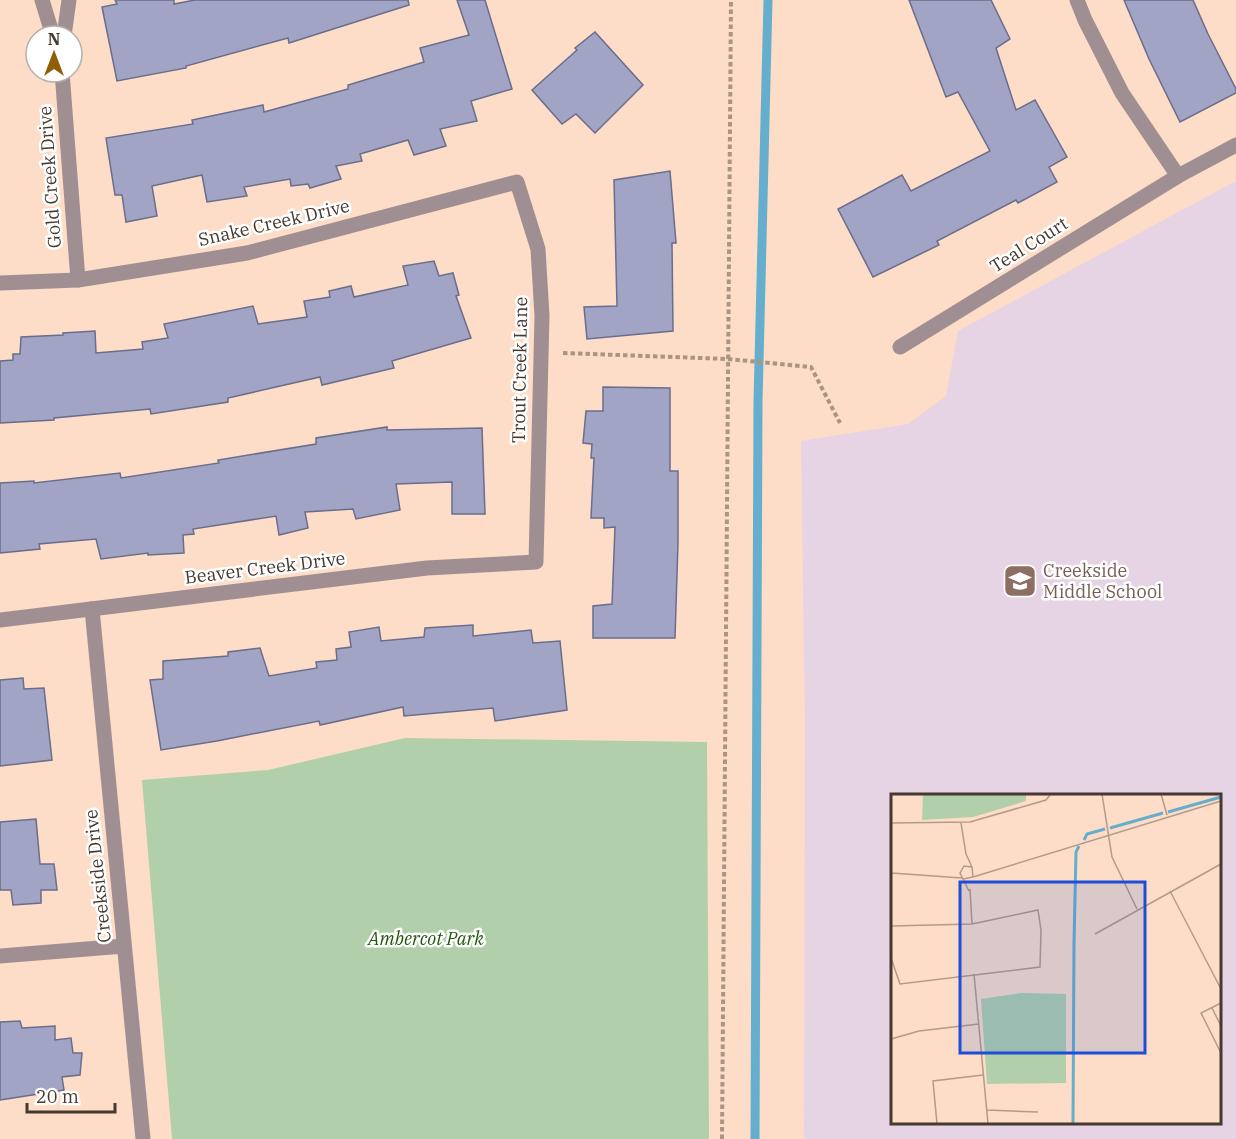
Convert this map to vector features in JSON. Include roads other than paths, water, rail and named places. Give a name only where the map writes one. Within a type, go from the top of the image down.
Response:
[{"type":"street","points":[[42,0],[49,24]]},
{"type":"street","points":[[66,24],[69,0]]},
{"type":"street","points":[[1077,0],[1122,93],[1178,176]]},
{"type":"street","name":"Gold Creek Drive","points":[[63,84],[78,280]]},
{"type":"street","name":"Teal Court","points":[[900,347],[1178,176],[1236,145]]},
{"type":"street","name":"Snake Creek Drive","points":[[0,283],[78,280],[248,254],[517,182]]},
{"type":"street","name":"Trout Creek Lane","points":[[517,182],[538,249],[542,316],[536,562]]},
{"type":"street","name":"Beaver Creek Drive","points":[[0,620],[427,568],[536,562]]},
{"type":"street","name":"Creekside Drive","points":[[92,609],[143,1139]]},
{"type":"street","points":[[0,956],[124,946]]},
{"type":"waterway","points":[[755,1139],[758,402],[768,0]]},
{"type":"place","name":"Creekside Middle School","points":[[1020,581]]},
{"type":"park label","name":"Ambercot Park","points":[[426,939]]}]
